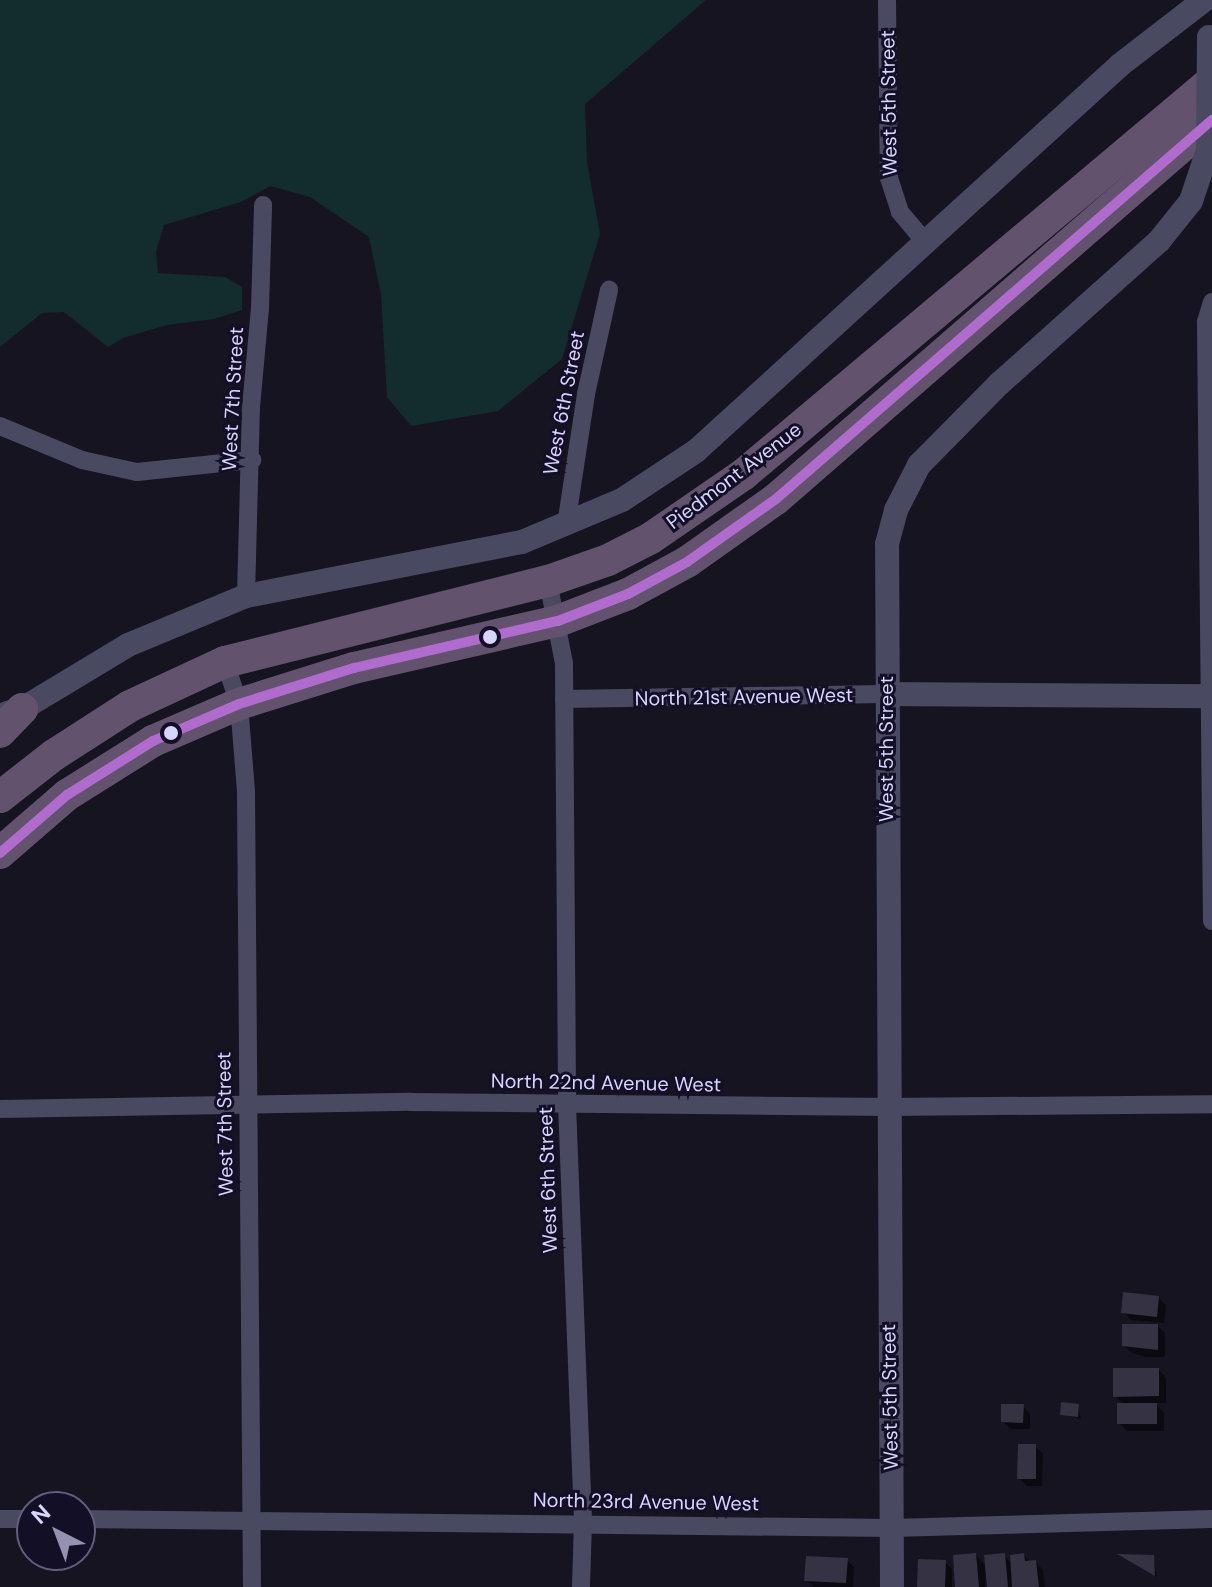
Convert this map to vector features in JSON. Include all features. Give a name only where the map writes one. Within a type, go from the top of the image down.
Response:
[{"type":"highway","name":"Piedmont Avenue","points":[[0,797],[54,755],[130,706],[225,662],[548,581],[628,550],[709,501],[1212,81]]},
{"type":"highway","name":"Piedmont Avenue","points":[[0,853],[67,795],[153,741],[239,704],[354,668],[558,621],[657,579],[756,515],[1212,120]]},
{"type":"street","name":"West 5th Street","points":[[887,0],[889,178],[900,212],[926,243]]},
{"type":"street","name":"West 5th Street","points":[[892,1587],[886,553],[896,510],[929,452],[999,384],[1159,241],[1191,201],[1208,150],[1209,37],[1206,0]]},
{"type":"street","points":[[7,719],[128,645],[246,596],[522,542],[622,500],[696,451],[1120,65],[1206,0]]},
{"type":"street","name":"West 7th Street","points":[[246,596],[252,460],[251,407],[260,309],[263,205]]},
{"type":"street","name":"West 6th Street","points":[[566,525],[586,394],[609,290]]},
{"type":"street","points":[[1212,302],[1206,322],[1212,921]]},
{"type":"street","points":[[0,426],[82,460],[137,472],[252,460]]},
{"type":"street","name":"West 6th Street","points":[[548,581],[558,621],[564,699],[567,1104],[583,1522],[581,1587]]},
{"type":"street","name":"West 7th Street","points":[[225,662],[239,704],[246,791],[246,1105],[254,1521],[252,1587]]},
{"type":"street","name":"North 21st Avenue West","points":[[564,699],[885,694],[1210,696]]},
{"type":"street","name":"North 22nd Avenue West","points":[[0,1109],[246,1105],[888,1107],[1212,1104]]},
{"type":"street","name":"North 23rd Avenue West","points":[[96,1519],[583,1522],[892,1528],[1212,1519]]},
{"type":"green space","points":[[0,0],[706,0],[585,104],[587,162],[600,234],[562,359],[498,411],[411,426],[387,397],[381,295],[369,237],[310,197],[270,186],[241,202],[164,225],[156,252],[158,273],[225,277],[242,287],[242,310],[214,319],[167,325],[123,338],[108,347],[64,312],[42,313],[0,347]]},
{"type":"building","points":[[1123,1292],[1159,1296],[1157,1317],[1121,1313]]},
{"type":"building","points":[[1122,1324],[1158,1324],[1158,1350],[1122,1346]]},
{"type":"building","points":[[1113,1368],[1159,1368],[1159,1396],[1113,1397]]},
{"type":"building","points":[[1061,1402],[1079,1404],[1078,1417],[1060,1415]]},
{"type":"building","points":[[1117,1403],[1157,1403],[1157,1424],[1117,1424]]},
{"type":"building","points":[[1001,1404],[1024,1404],[1023,1423],[1001,1422]]},
{"type":"building","points":[[1018,1444],[1036,1444],[1036,1479],[1017,1479]]},
{"type":"building","points":[[976,1553],[979,1587],[955,1587],[953,1555]]},
{"type":"building","points":[[1005,1553],[1008,1587],[987,1587],[984,1555]]},
{"type":"building","points":[[1024,1553],[1025,1561],[1036,1560],[1039,1587],[1012,1587],[1010,1555]]},
{"type":"building","points":[[1117,1554],[1154,1555],[1155,1576]]},
{"type":"building","points":[[806,1556],[848,1558],[846,1583],[804,1581]]},
{"type":"building","points":[[918,1559],[946,1560],[945,1587],[917,1587]]},
{"type":"transit line","points":[[0,853],[67,795],[153,741],[239,704],[354,668],[558,621],[628,594],[687,562],[776,499],[1212,120]]}]
